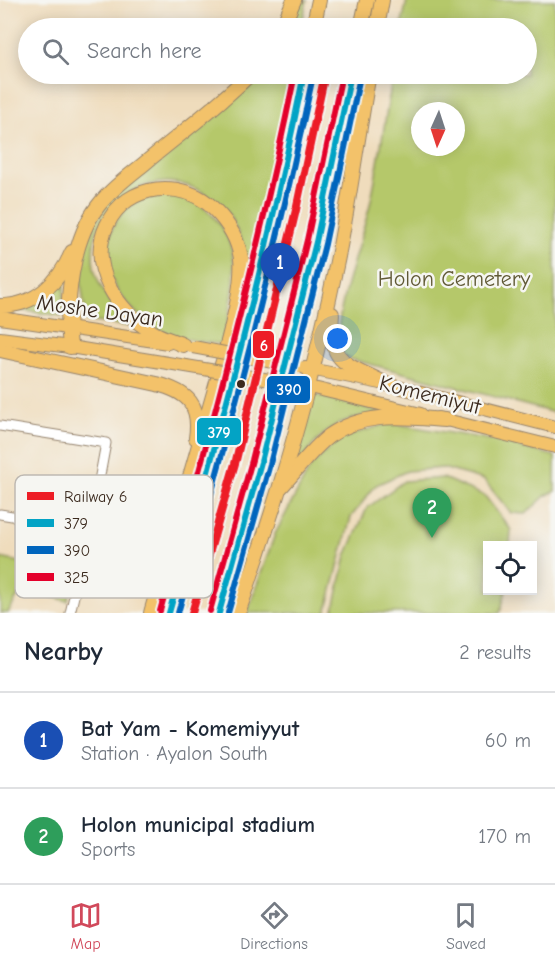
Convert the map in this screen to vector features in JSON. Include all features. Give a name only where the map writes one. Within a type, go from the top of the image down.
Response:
[{"type":"highway","points":[[286,18],[294,0]]},
{"type":"highway","points":[[315,18],[319,0]]},
{"type":"highway","points":[[363,18],[367,0]]},
{"type":"highway","points":[[379,18],[382,0]]},
{"type":"highway","points":[[0,306],[29,301],[54,283],[92,216],[117,186],[239,84]]},
{"type":"highway","points":[[208,475],[283,180],[302,84]]},
{"type":"highway","points":[[219,613],[259,472],[314,252],[349,84]]},
{"type":"highway","points":[[367,84],[335,270],[331,333],[335,352],[345,362],[386,384]]},
{"type":"highway","points":[[188,346],[154,333],[129,313],[112,293],[103,270],[102,246],[106,225],[127,201],[146,191],[180,190],[205,200],[225,221],[241,258],[232,324],[191,475]]},
{"type":"highway","points":[[70,347],[68,327],[74,264],[80,241],[92,216]]},
{"type":"highway","points":[[238,613],[280,488],[309,387],[306,368],[335,270]]},
{"type":"highway","points":[[0,350],[170,387],[188,398],[197,413],[198,422],[189,475]]},
{"type":"highway","points":[[280,488],[328,437],[358,421],[394,416],[445,420]]},
{"type":"highway","points":[[150,613],[154,598]]},
{"type":"highway","points":[[169,613],[173,598]]},
{"type":"main road","name":"Moshe Dayan","points":[[0,318],[188,346],[306,368]]},
{"type":"main road","name":"Moshe Dayan","points":[[0,338],[70,347],[294,384]]},
{"type":"main road","name":"Komemiyut","points":[[306,368],[386,384],[555,427]]},
{"type":"main road","name":"Komemiyut","points":[[294,384],[555,447]]},
{"type":"street","points":[[0,426],[106,443],[100,475]]},
{"type":"street","points":[[0,514],[15,516]]},
{"type":"street","points":[[70,613],[74,598]]},
{"type":"green space","points":[[301,0],[307,0],[303,18],[293,18]]},
{"type":"green space","name":"Holon Cemetery","points":[[407,0],[555,0],[555,413],[347,358],[337,347],[344,295],[373,192],[391,84],[537,84],[537,18],[403,18]]},
{"type":"green space","points":[[250,84],[290,84],[250,278],[238,233],[223,208],[191,186],[169,182],[148,184],[129,192],[113,205],[101,223],[94,243],[94,267],[99,283],[129,326],[86,321],[81,282],[84,245],[106,203]]},
{"type":"green space","points":[[169,194],[193,200],[213,216],[224,231],[231,248],[234,285],[221,344],[182,338],[155,327],[132,308],[118,292],[112,280],[108,268],[108,243],[117,220],[135,202],[149,196]]},
{"type":"green space","points":[[65,279],[62,316],[18,310],[44,298]]},
{"type":"green space","points":[[312,394],[387,413],[352,418],[328,431],[318,440],[288,479]]},
{"type":"green space","points":[[390,423],[493,440],[555,456],[555,491],[545,496],[526,514],[511,513],[484,480],[443,468],[407,471],[376,485],[351,517],[326,613],[247,613],[275,534],[311,466],[340,438]]},
{"type":"green space","points":[[443,478],[485,496],[511,530],[510,541],[483,541],[483,595],[505,595],[500,613],[333,613],[346,556],[367,508],[404,481]]},
{"type":"green space","points":[[0,558],[15,561],[17,598],[8,613],[0,613]]},
{"type":"rail line","name":"6","points":[[213,540],[236,460],[296,210],[323,84]]},
{"type":"rail line","name":"6","points":[[192,613],[196,598]]},
{"type":"transit line","name":"325","points":[[198,475],[233,344],[293,84]]},
{"type":"transit line","name":"379","points":[[207,475],[274,210],[302,84]]},
{"type":"transit line","name":"390","points":[[213,486],[283,211],[311,84]]},
{"type":"transit line","name":"325","points":[[210,611],[252,460],[307,240],[340,84]]},
{"type":"transit line","name":"379","points":[[219,613],[261,462],[316,242],[349,84]]},
{"type":"transit line","name":"390","points":[[228,613],[270,464],[325,244],[358,84]]},
{"type":"transit line","name":"325","points":[[160,611],[164,598]]},
{"type":"transit line","name":"379","points":[[169,613],[173,598]]},
{"type":"transit line","name":"390","points":[[178,613],[182,598]]},
{"type":"place","name":"Bat Yam - Komemiyyut","points":[[280,293]]},
{"type":"place","name":"Holon municipal stadium","points":[[432,538]]}]
